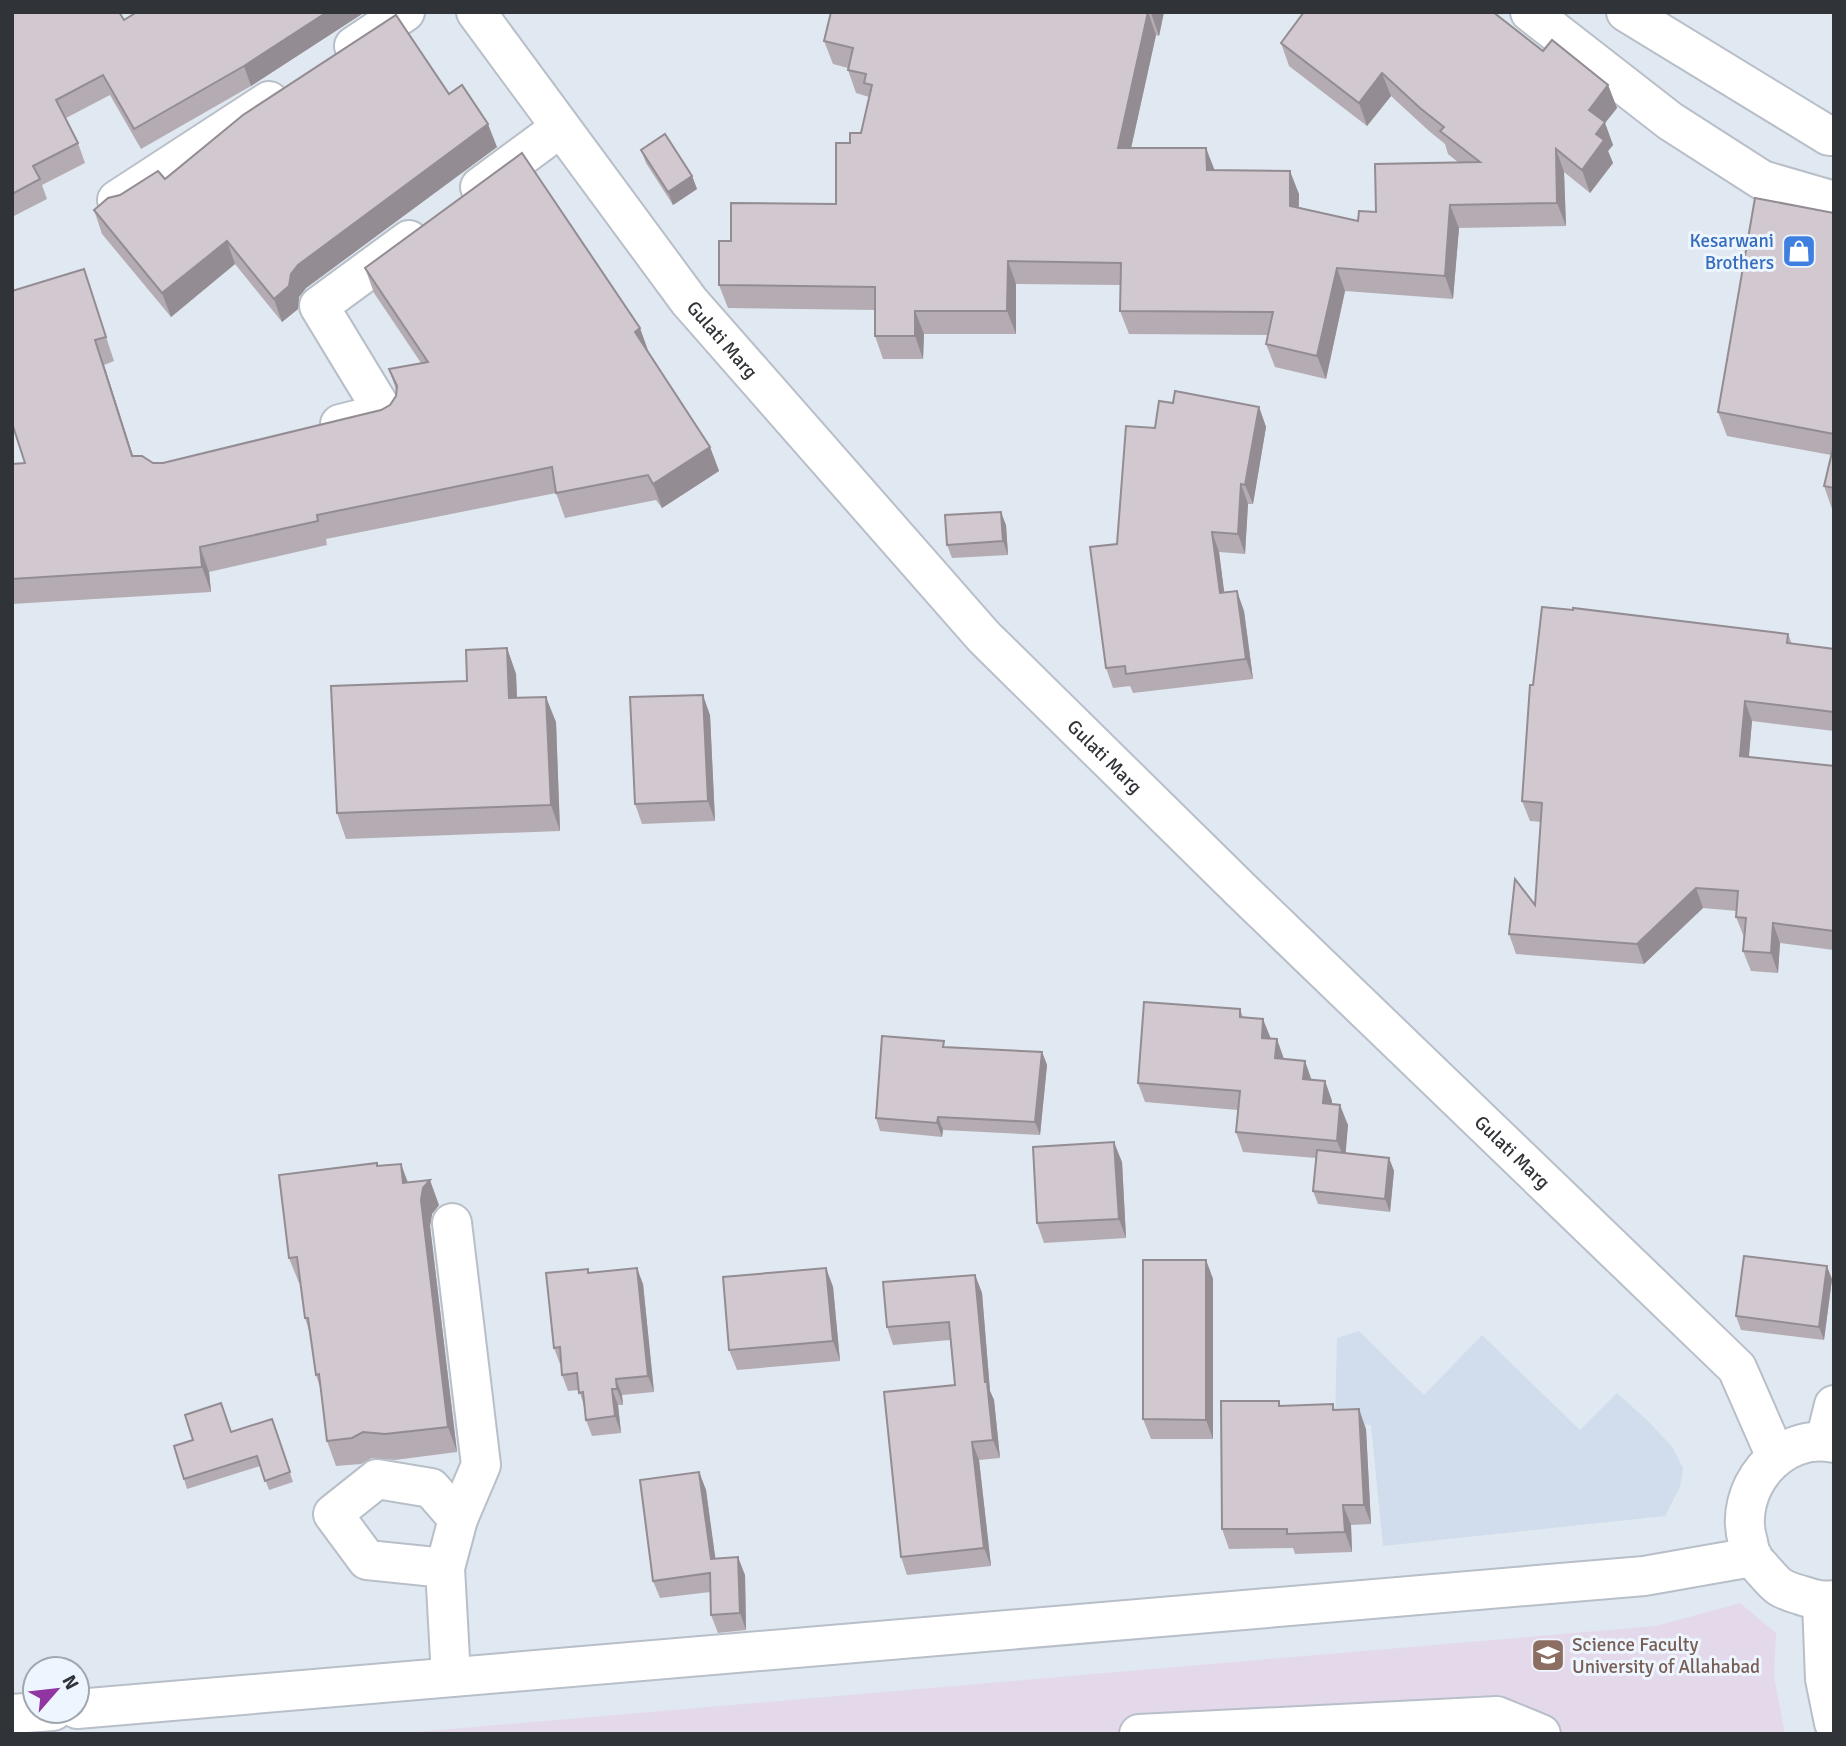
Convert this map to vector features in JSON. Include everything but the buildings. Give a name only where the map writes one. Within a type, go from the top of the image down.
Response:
[{"type":"street","points":[[117,200],[405,12]]},
{"type":"street","name":"Gulati Marg","points":[[476,12],[688,301],[984,637],[1242,891],[1737,1368],[1776,1457]]},
{"type":"street","points":[[1530,12],[1670,121],[1762,180],[1834,201]]},
{"type":"street","points":[[1626,12],[1834,136]]},
{"type":"street","points":[[303,433],[384,413],[319,306],[560,128]]},
{"type":"street","points":[[451,1677],[445,1568],[458,1519],[481,1465],[452,1223]]},
{"type":"street","points":[[1834,1405],[1829,1442],[1798,1445],[1776,1457],[1757,1477],[1746,1503],[1744,1530],[1752,1557],[1780,1589],[1828,1601],[1825,1679],[1834,1723]]},
{"type":"street","points":[[445,1568],[368,1560],[333,1514],[377,1479],[432,1488],[458,1519]]},
{"type":"street","points":[[91,1708],[1644,1576],[1752,1557]]},
{"type":"street","points":[[1139,1734],[1497,1716],[1541,1734]]},
{"type":"shaded area","points":[[1359,1331],[1424,1395],[1482,1335],[1580,1430],[1617,1393],[1673,1448],[1683,1468],[1680,1487],[1665,1516],[1383,1546],[1371,1425],[1335,1422],[1337,1338]]},
{"type":"shaded area","name":"Science Faculty University of Allahabad","points":[[1740,1603],[1776,1633],[1774,1676],[1785,1734],[394,1734],[1656,1626]]},
{"type":"place","name":"Kesarwani Brothers","points":[[1799,251]]},
{"type":"place","name":"Science Faculty University of Allahabad","points":[[1548,1655]]}]
